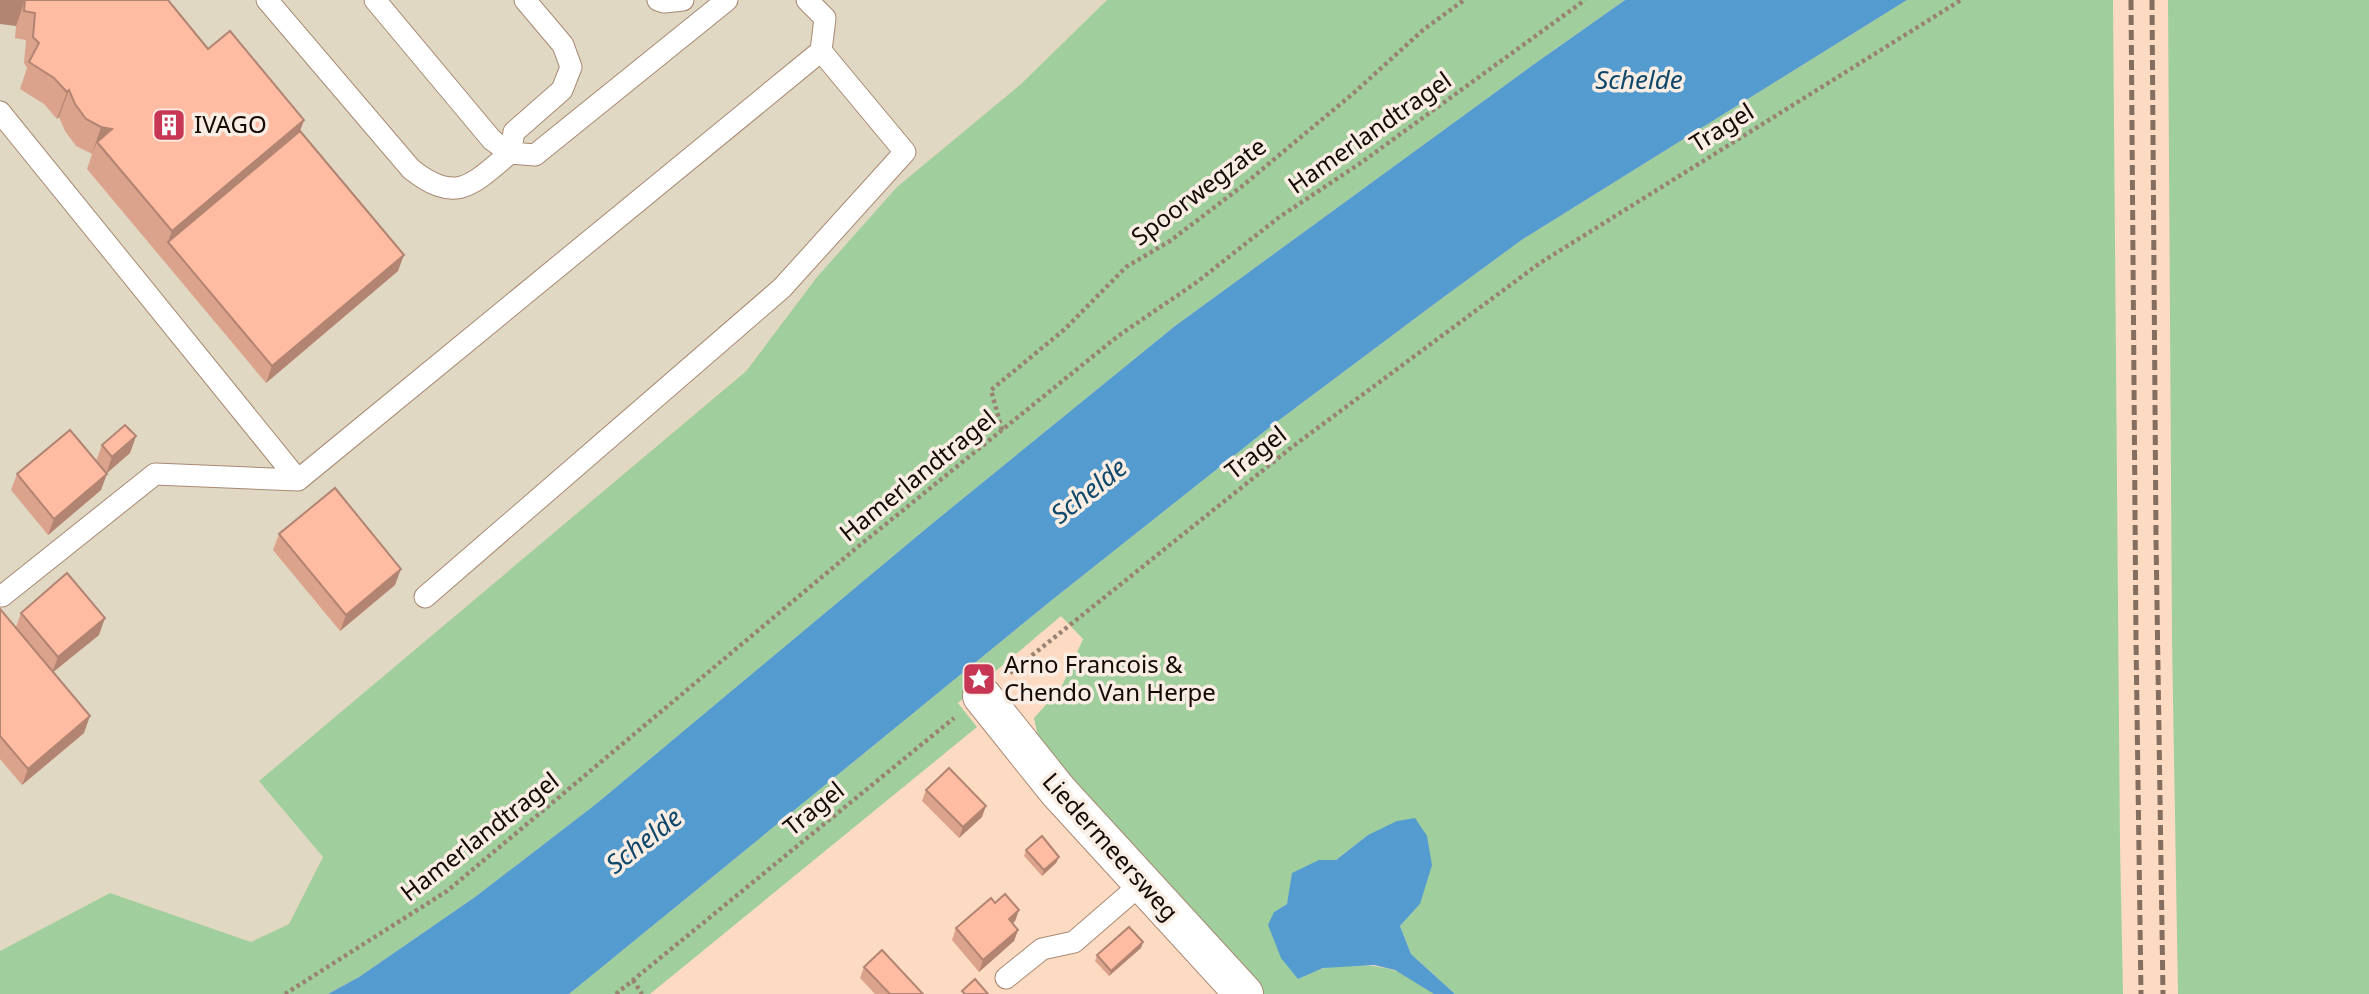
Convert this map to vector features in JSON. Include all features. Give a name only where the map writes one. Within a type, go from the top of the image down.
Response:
[{"type":"street","name":"Liedermeersweg","points":[[982,696],[1058,791],[1244,994]]},
{"type":"lane","points":[[267,0],[411,169],[431,185],[449,189],[467,186],[510,153],[514,132],[562,90],[571,67],[563,45],[526,0]]},
{"type":"lane","points":[[375,0],[492,140],[510,153],[536,155],[727,0]]},
{"type":"lane","points":[[658,0],[684,0]]},
{"type":"lane","points":[[2,596],[155,474],[298,480],[821,51],[825,18],[807,0]]},
{"type":"lane","points":[[425,597],[782,288],[905,152],[821,51]]},
{"type":"lane","points":[[0,112],[298,480]]},
{"type":"lane","points":[[1006,978],[1042,949],[1074,942],[1141,884]]},
{"type":"path","name":"Spoorwegzate","points":[[1002,430],[991,390],[1065,329],[1126,267],[1170,241],[1241,187],[1356,91],[1423,30],[1464,0]]},
{"type":"path","name":"Hamerlandtragel","points":[[285,994],[447,891],[860,545],[1118,336],[1198,282],[1278,218],[1362,162],[1585,0]]},
{"type":"path","name":"Tragel","points":[[616,994],[1070,622],[1292,447],[1539,263],[1961,0]]},
{"type":"path","points":[[634,980],[642,994]]},
{"type":"shaded area","points":[[0,0],[1107,0],[1021,84],[897,187],[817,277],[746,370],[260,781],[323,857],[289,924],[251,942],[110,893],[0,951]]},
{"type":"green space","points":[[1107,0],[1625,0],[1175,326],[934,522],[596,804],[475,897],[359,977],[328,994],[0,994],[0,951],[110,893],[251,942],[289,924],[323,857],[259,781],[746,371],[817,277],[897,187],[1021,84]]},
{"type":"green space","points":[[1907,0],[2113,0],[2123,994],[1455,994],[1411,954],[1400,926],[1420,904],[1368,835],[1336,860],[1319,860],[1290,892],[1287,904],[1274,912],[1298,979],[1324,968],[1368,966],[1397,971],[1423,984],[1434,994],[1261,994],[1040,746],[1034,718],[1061,688],[1083,639],[1061,616],[958,703],[977,727],[650,994],[569,994],[1052,600],[1274,424],[1433,305],[1523,239]]},
{"type":"green space","points":[[2168,0],[2369,0],[2369,994],[2178,994],[2172,640]]},
{"type":"water","name":"Schelde","points":[[1625,0],[1907,0],[1523,239],[1433,305],[1274,424],[1052,600],[569,994],[328,994],[359,977],[475,897],[596,804],[934,522],[1175,326]]},
{"type":"water","points":[[1415,818],[1427,836],[1432,865],[1420,904],[1400,926],[1411,954],[1455,994],[1434,994],[1395,970],[1374,965],[1323,968],[1298,979],[1281,958],[1268,925],[1274,912],[1287,904],[1292,873],[1319,860],[1336,860],[1368,835],[1397,821]]},
{"type":"building","name":"IVAGO","points":[[25,0],[168,0],[208,49],[230,31],[304,120],[172,231],[97,142],[112,129],[86,119],[69,90],[67,92],[54,78],[29,62],[39,43],[33,37],[35,13],[24,11]]},
{"type":"building","points":[[300,131],[404,255],[272,366],[168,242]]},
{"type":"building","points":[[125,425],[136,436],[112,457],[102,445]]},
{"type":"building","points":[[70,430],[107,474],[54,519],[17,474]]},
{"type":"building","points":[[335,488],[401,569],[346,615],[279,534]]},
{"type":"building","points":[[67,573],[105,618],[58,657],[21,613]]},
{"type":"building","points":[[0,609],[90,716],[28,769],[0,736]]},
{"type":"building","points":[[949,768],[986,806],[963,827],[926,790]]},
{"type":"building","points":[[1042,836],[1059,857],[1044,870],[1026,850]]},
{"type":"building","points":[[1005,894],[1019,910],[1009,919],[1018,930],[983,960],[956,928],[991,898],[995,903]]},
{"type":"building","points":[[1129,927],[1143,942],[1111,971],[1097,955]]},
{"type":"building","points":[[882,950],[923,994],[890,994],[864,967]]},
{"type":"building","points":[[975,979],[988,994],[965,994],[962,991]]},
{"type":"railway","points":[[2131,0],[2141,994]]},
{"type":"railway","points":[[2152,0],[2163,994]]},
{"type":"place","name":"IVAGO","points":[[169,125]]},
{"type":"place","name":"Arno Francois & Chendo Van Herpe","points":[[979,679]]}]
